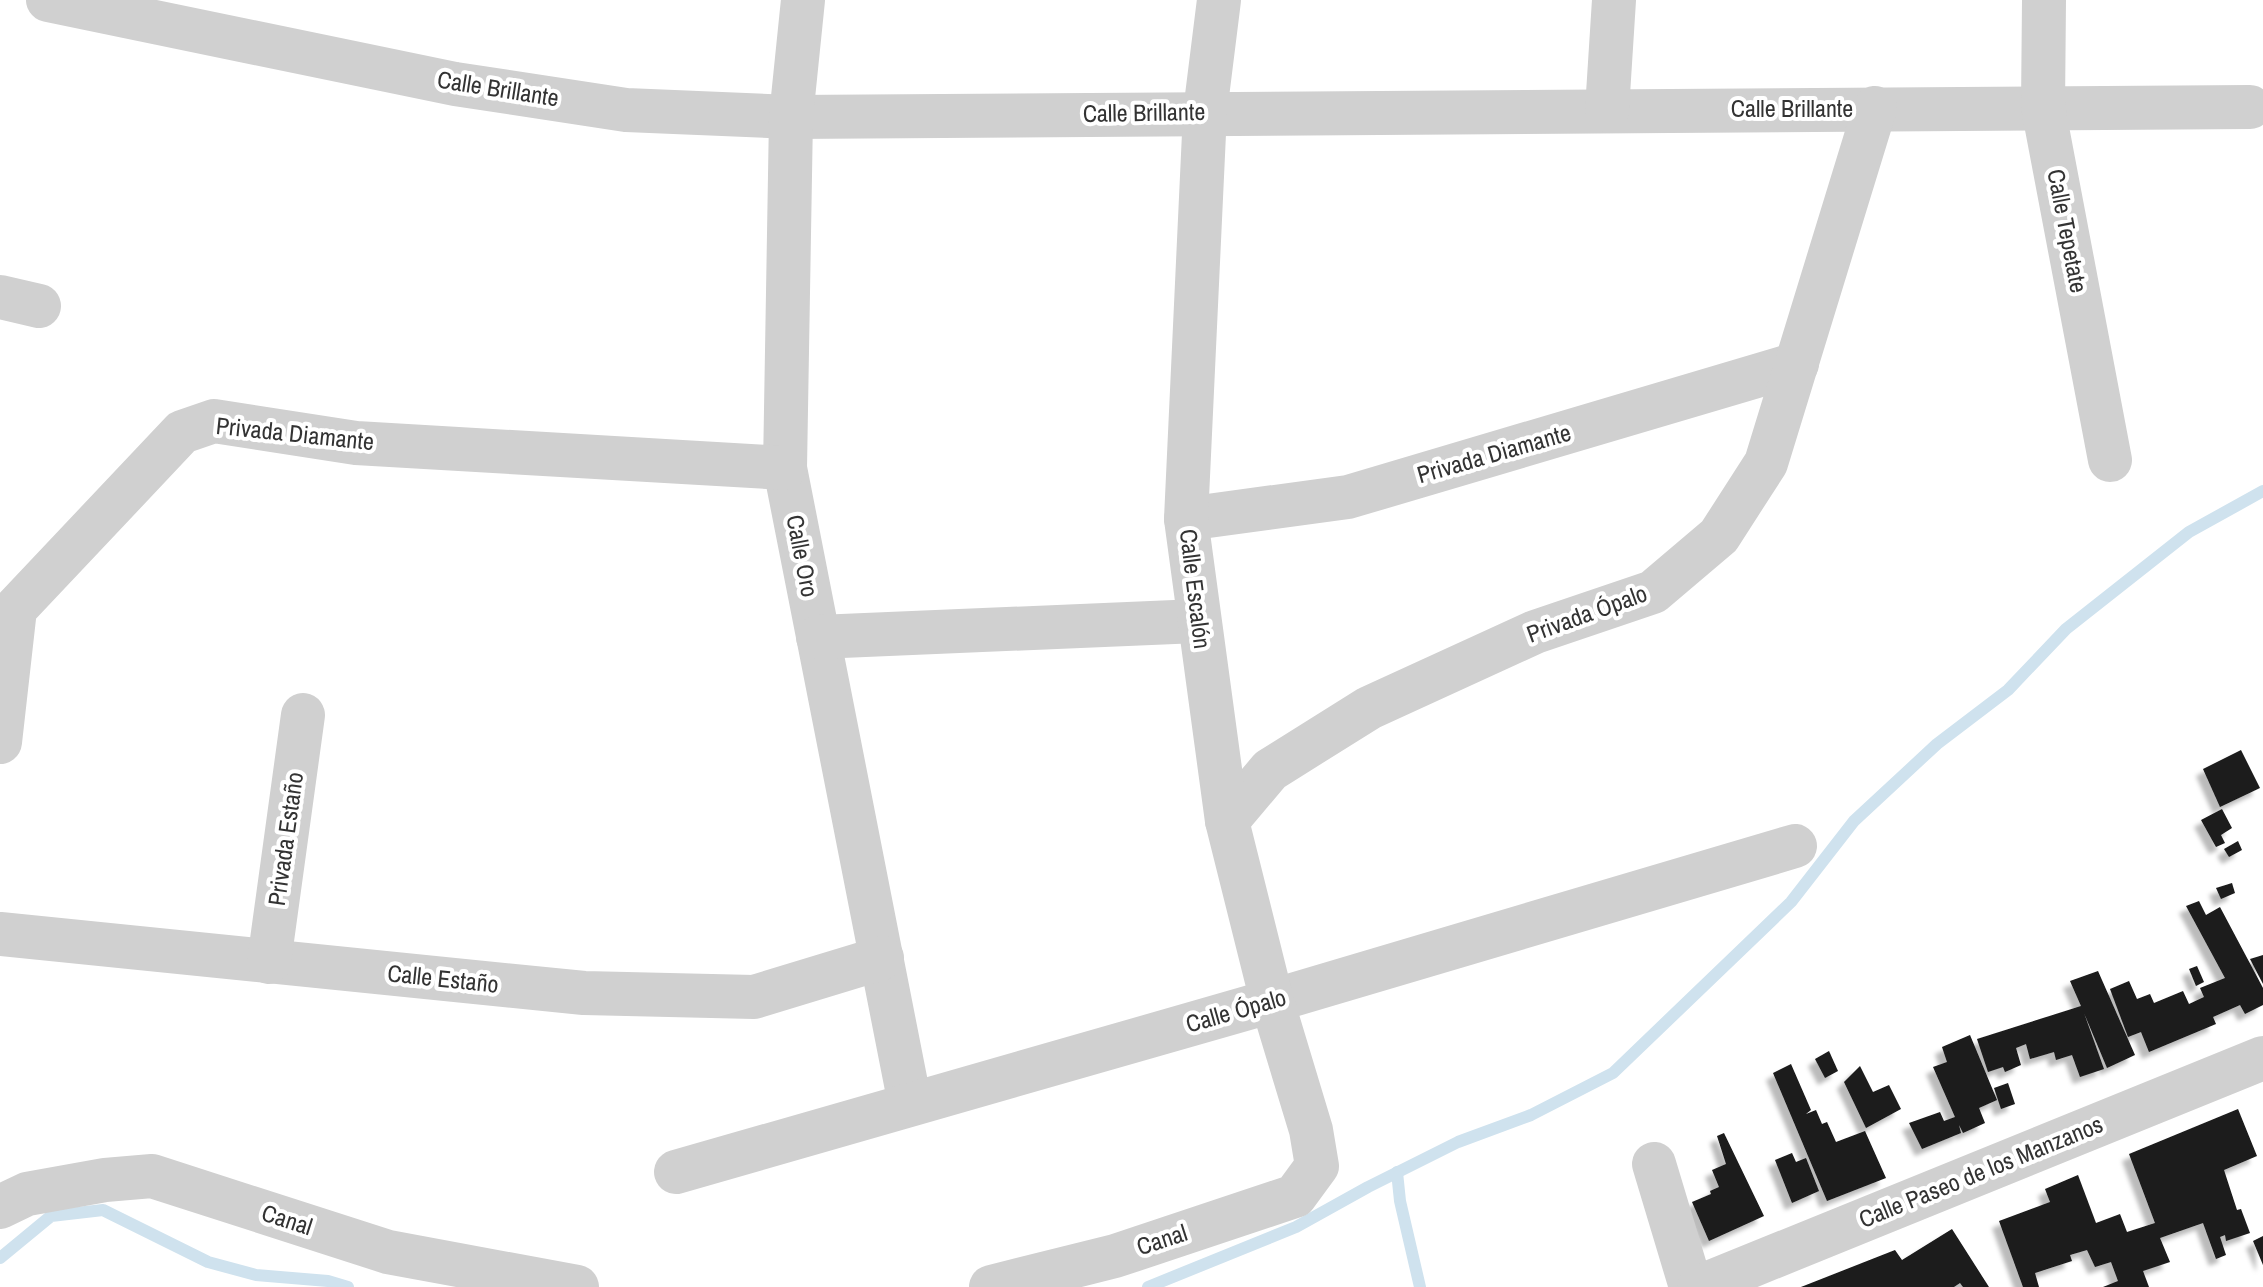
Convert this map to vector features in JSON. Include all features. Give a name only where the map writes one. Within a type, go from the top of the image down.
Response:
[{"type":"street","name":"Calle Brillante","points":[[48,0],[215,16],[455,84],[626,110],[791,117],[2250,107]]},
{"type":"street","name":"Calle Oro","points":[[803,0],[791,117],[785,468],[910,1104]]},
{"type":"street","name":"Calle Escalón","points":[[1219,0],[1205,112],[1186,519],[1227,821],[1272,1001],[1311,1130],[1317,1166]]},
{"type":"street","points":[[1607,110],[1614,0]]},
{"type":"street","name":"Calle Tepetate","points":[[2044,0],[2043,107],[2110,460]]},
{"type":"street","name":"Privada Ópalo","points":[[1227,821],[1270,770],[1369,708],[1535,632],[1653,592],[1719,536],[1766,463],[1875,108]]},
{"type":"street","name":"Privada Diamante","points":[[1186,519],[1348,497],[1797,364]]},
{"type":"street","name":"Privada Diamante","points":[[0,742],[7,607],[182,432],[214,421],[356,443],[785,468]]},
{"type":"street","points":[[818,637],[1198,621]]},
{"type":"street","name":"Privada Estaño","points":[[269,962],[303,715]]},
{"type":"street","name":"Calle Ópalo","points":[[676,1172],[1272,1001],[1795,846]]},
{"type":"street","name":"Calle Estaño","points":[[0,934],[584,993],[754,997],[882,958]]},
{"type":"street","name":"Calle Paseo de los Manzanos","points":[[1699,1287],[2263,1058]]},
{"type":"street","points":[[1654,1164],[1691,1287]]},
{"type":"street","name":"Canal","points":[[991,1287],[1115,1256],[1295,1196],[1317,1166]]},
{"type":"street","name":"Canal","points":[[0,1207],[27,1194],[105,1180],[152,1176],[388,1252],[577,1287]]},
{"type":"building","points":[[2241,750],[2260,788],[2220,807],[2203,769]]},
{"type":"building","points":[[2222,809],[2232,828],[2221,835],[2225,843],[2216,847],[2201,820]]},
{"type":"building","points":[[2238,841],[2242,850],[2229,857],[2224,849]]},
{"type":"building","points":[[2232,883],[2235,893],[2221,899],[2216,888]]},
{"type":"building","points":[[2199,901],[2206,915],[2220,907],[2263,988],[2263,1005],[2245,1014],[2240,1005],[2213,1017],[2216,1024],[2149,1052],[2141,1032],[2128,1037],[2110,989],[2129,981],[2137,999],[2150,994],[2154,1003],[2183,991],[2189,1004],[2204,997],[2200,988],[2225,978],[2186,906]]},
{"type":"building","points":[[2263,955],[2263,984],[2250,959]]},
{"type":"building","points":[[2197,966],[2204,982],[2196,986],[2189,969]]},
{"type":"building","points":[[2098,971],[2135,1055],[2107,1068],[2084,1013],[2104,1069],[2080,1077],[2072,1055],[2056,1060],[2054,1052],[2030,1059],[2026,1044],[2016,1048],[2021,1065],[2005,1072],[2003,1067],[1988,1072],[1977,1039],[2081,1006],[2070,981]]},
{"type":"building","points":[[1970,1035],[1997,1100],[1979,1108],[1985,1123],[1963,1133],[1959,1125],[1961,1133],[1922,1149],[1909,1123],[1940,1112],[1944,1121],[1955,1117],[1933,1067],[1947,1062],[1942,1047]]},
{"type":"building","points":[[1829,1051],[1838,1071],[1825,1078],[1815,1059]]},
{"type":"building","points":[[1791,1064],[1811,1110],[1806,1114],[1816,1110],[1822,1124],[1827,1122],[1836,1142],[1865,1131],[1886,1178],[1827,1201],[1773,1073]]},
{"type":"building","points":[[1860,1066],[1873,1092],[1889,1085],[1901,1109],[1866,1128],[1844,1082]]},
{"type":"building","points":[[2008,1083],[2015,1104],[2001,1109],[1994,1088]]},
{"type":"building","points":[[2238,1109],[2257,1156],[2224,1170],[2237,1210],[2241,1209],[2250,1233],[2226,1241],[2225,1235],[2220,1237],[2226,1255],[2216,1259],[2203,1223],[2160,1238],[2170,1262],[2143,1271],[2149,1287],[2103,1287],[2118,1281],[2111,1262],[2095,1267],[2087,1250],[2070,1255],[2072,1261],[2035,1273],[2039,1287],[2023,1287],[1999,1221],[2050,1202],[2045,1189],[2078,1175],[2096,1223],[2120,1214],[2127,1232],[2155,1223],[2129,1154]]},
{"type":"building","points":[[1724,1133],[1764,1216],[1709,1241],[1692,1202],[1719,1187],[1712,1170],[1726,1164],[1717,1136]]},
{"type":"building","points":[[1792,1153],[1796,1162],[1806,1158],[1819,1191],[1792,1203],[1775,1160]]},
{"type":"building","points":[[1952,1229],[1989,1287],[1963,1287],[1960,1283],[1954,1287],[1801,1287],[1895,1250],[1902,1260]]},
{"type":"building","points":[[2263,1236],[2263,1265],[2253,1241]]},
{"type":"waterway","points":[[1148,1287],[1296,1227],[1458,1142],[1531,1115],[1613,1073],[1791,902],[1854,821],[1937,744],[2008,690],[2066,629],[2189,532],[2263,491]]},
{"type":"waterway","points":[[1397,1172],[1400,1201],[1420,1287]]},
{"type":"waterway","points":[[0,1258],[51,1216],[103,1210],[208,1262],[256,1275],[328,1281],[348,1287]]}]
